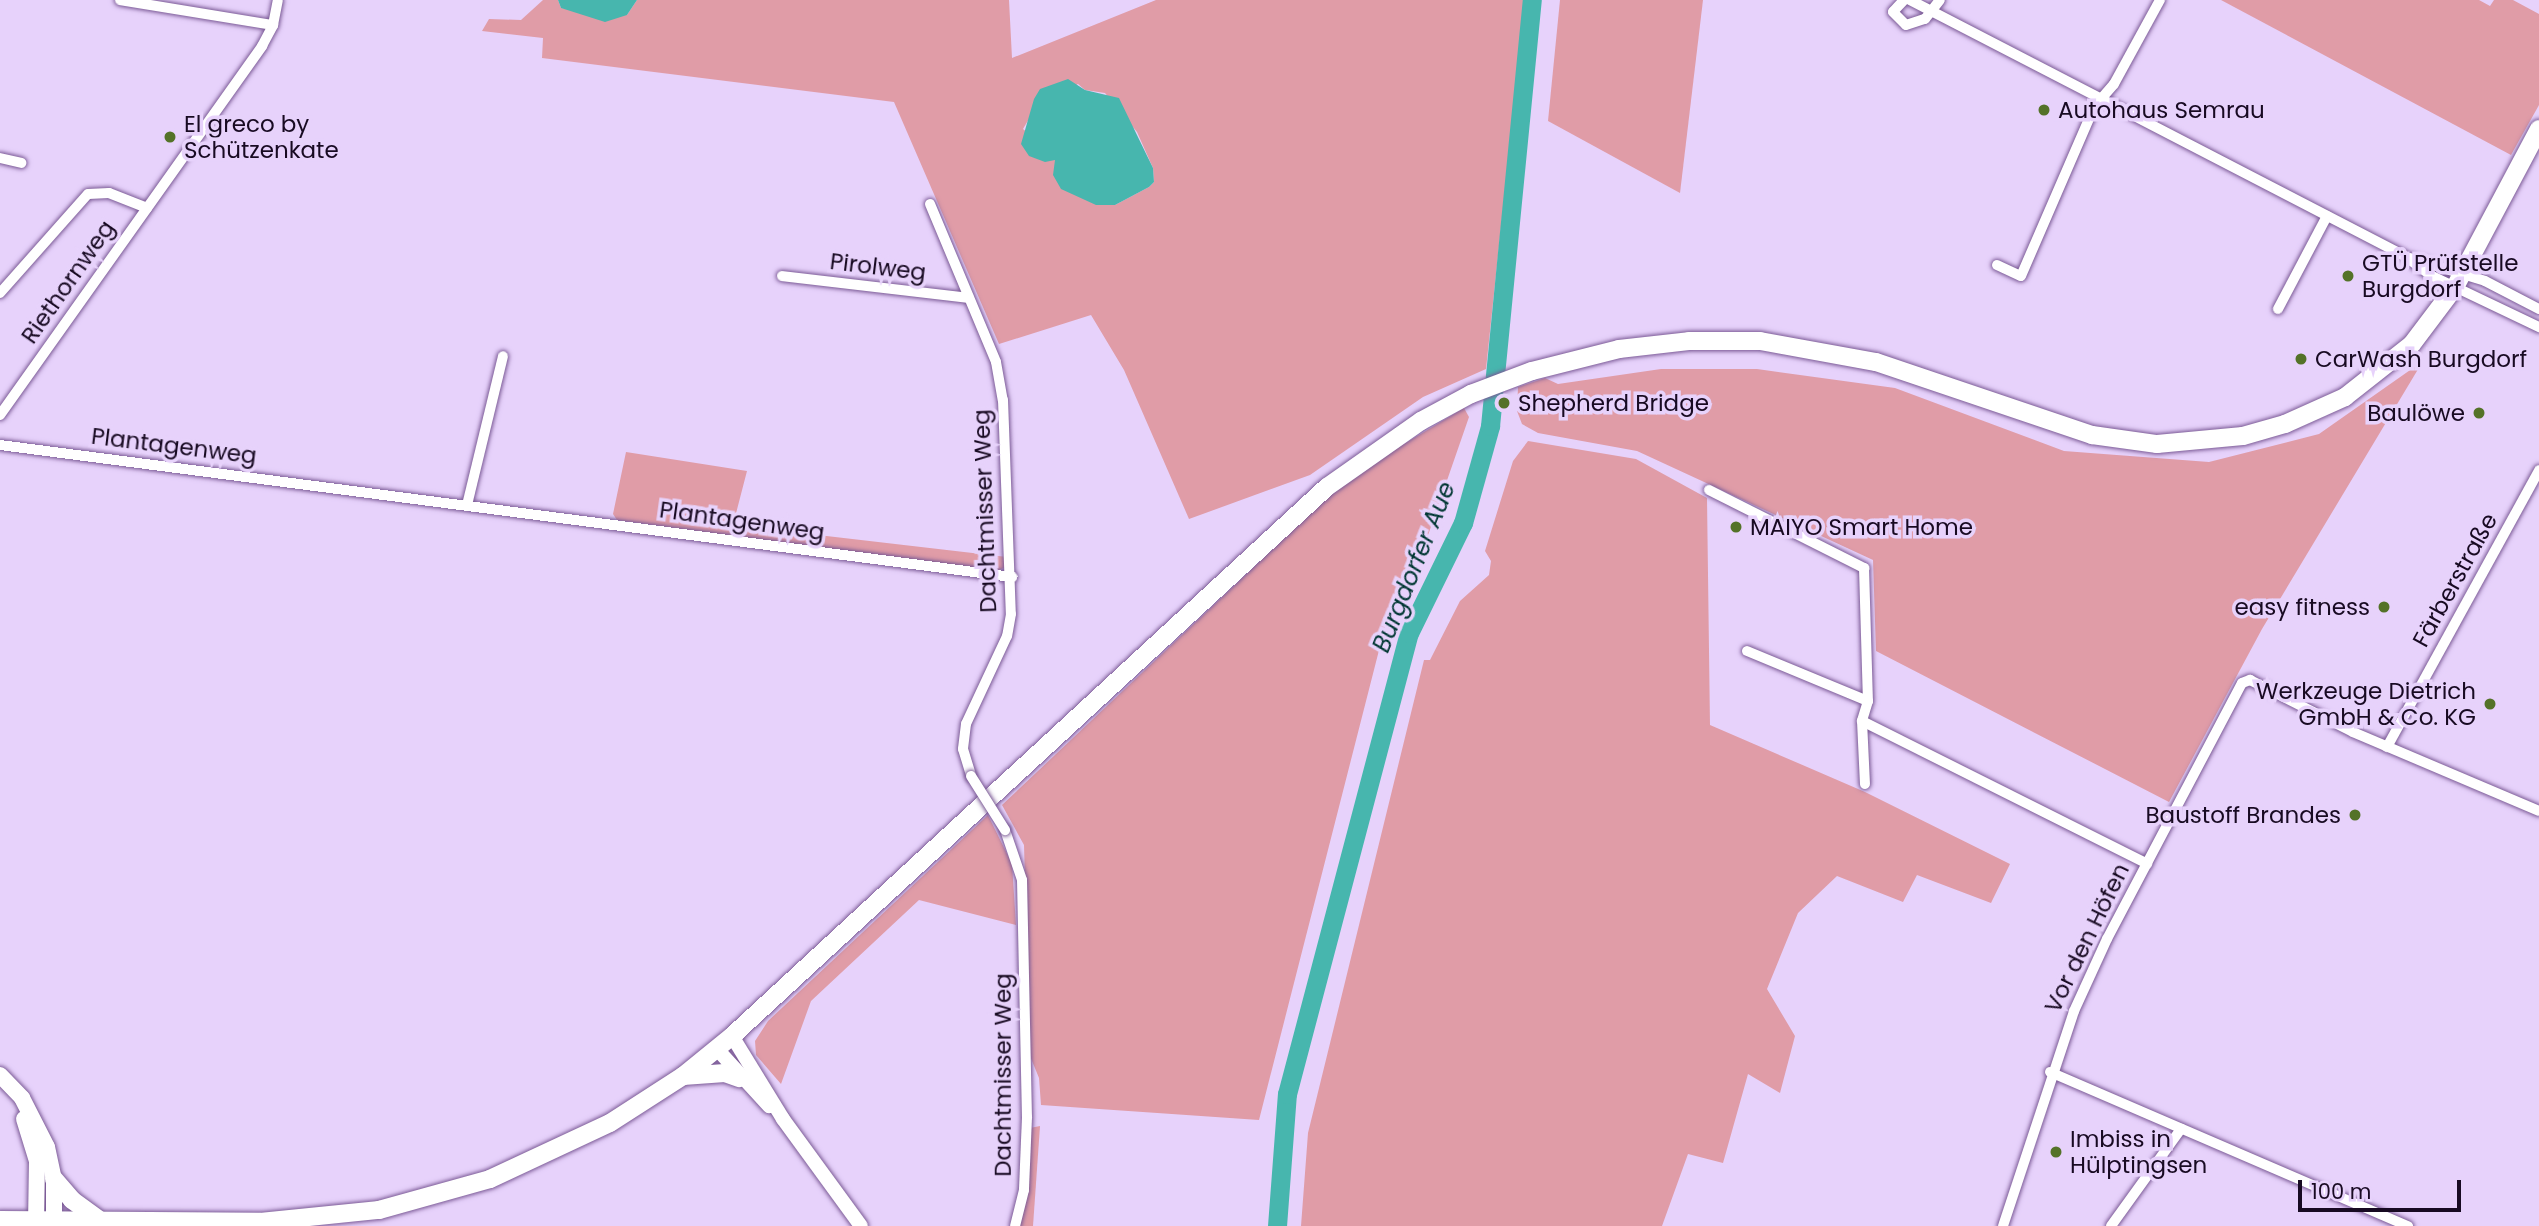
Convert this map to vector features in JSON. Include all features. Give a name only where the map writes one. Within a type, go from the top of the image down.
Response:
[{"type":"main road","points":[[0,1220],[45,1223],[100,1220],[260,1222],[379,1210],[490,1179],[610,1123],[683,1076],[732,1036],[1289,520],[1368,455],[1472,394],[1532,371],[1654,344],[1713,340],[1784,344],[1877,362],[2092,435],[2135,442],[2200,442],[2275,427],[2345,397],[2401,355],[2459,280],[2539,129]]},
{"type":"main road","points":[[683,1076],[725,1073],[739,1078]]},
{"type":"main road","points":[[0,1075],[22,1098],[39,1126],[54,1179],[72,1200],[100,1220]]},
{"type":"main road","points":[[0,1084],[30,1130],[45,1223]]},
{"type":"main road","points":[[45,1223],[54,1179]]},
{"type":"street","points":[[121,0],[273,26]]},
{"type":"street","name":"Riethornweg","points":[[0,415],[273,26],[278,0]]},
{"type":"street","points":[[1904,0],[1893,12],[1906,25],[1935,11],[1940,0]]},
{"type":"street","points":[[1910,0],[2407,257],[2459,280],[2539,309]]},
{"type":"street","points":[[1997,265],[2021,276],[2094,107],[2114,85],[2160,0]]},
{"type":"street","points":[[0,158],[21,163]]},
{"type":"street","name":"Riethornweg","points":[[0,293],[88,194],[109,193],[147,208]]},
{"type":"street","name":"Dachtmisser Weg","points":[[930,204],[996,362],[1003,400],[1012,577],[1007,636],[965,724],[963,749],[971,776],[1005,830],[1022,880],[1027,1117],[1024,1190],[1016,1226]]},
{"type":"street","points":[[2278,309],[2327,216]]},
{"type":"street","points":[[2407,257],[2459,280],[2539,327]]},
{"type":"street","name":"Pirolweg","points":[[782,276],[969,299]]},
{"type":"street","points":[[467,505],[503,356]]},
{"type":"street","name":"Plantagenweg","points":[[0,445],[1012,577]]},
{"type":"street","name":"Färberstraße","points":[[2387,747],[2534,492],[2539,470]]},
{"type":"street","points":[[1709,490],[1864,568],[1868,701],[1862,721],[1865,784]]},
{"type":"street","points":[[1747,651],[1868,701]]},
{"type":"street","name":"Vor den Höfen","points":[[2003,1226],[2050,1072],[2101,951],[2242,683],[2250,680],[2387,747]]},
{"type":"street","points":[[1862,721],[2147,864]]},
{"type":"street","points":[[2387,747],[2539,811]]},
{"type":"street","points":[[732,1036],[783,1119],[861,1226]]},
{"type":"street","points":[[716,1048],[739,1078],[783,1119]]},
{"type":"street","points":[[2050,1072],[2408,1226]]},
{"type":"street","points":[[2111,1226],[2181,1129]]},
{"type":"shaded area","points":[[543,0],[558,0],[561,8],[627,15],[637,0],[1009,0],[1012,58],[1156,0],[1525,0],[1486,369],[1423,397],[1310,475],[1189,519],[1124,370],[1091,315],[999,344],[894,102],[542,58],[543,38],[482,31],[489,19],[521,20]],"holes":[[[1078,84],[1085,90],[1105,93],[1137,132],[1153,168],[1154,182],[1149,187],[1115,205],[1023,129],[1033,112]]]},
{"type":"shaded area","points":[[558,0],[637,0],[627,15],[605,22],[561,8]]},
{"type":"shaded area","points":[[1560,0],[1703,0],[1680,193],[1548,121]]},
{"type":"shaded area","points":[[2221,0],[2479,0],[2490,6],[2494,0],[2513,0],[2539,14],[2539,105],[2511,155]]},
{"type":"shaded area","points":[[1068,79],[1085,90],[1119,98],[1153,168],[1154,182],[1149,187],[1115,205],[1096,205],[1061,189],[1053,175],[1055,160],[1045,162],[1029,156],[1021,144],[1034,99],[1040,89]]},
{"type":"shaded area","points":[[2423,361],[2262,629],[2169,802],[1876,651],[1873,560],[1637,451],[1538,433],[1522,424],[1517,411],[1518,387],[1545,378],[1558,384],[1661,369],[1757,369],[1895,388],[2064,451],[2209,462],[2319,434]]},
{"type":"shaded area","points":[[1464,408],[1469,417],[1426,541],[1388,615],[1259,1120],[1041,1105],[1039,1078],[1030,1056],[1024,845],[1002,805],[1326,499],[1374,462]]},
{"type":"shaded area","points":[[1528,441],[1636,459],[1707,498],[1710,725],[1865,792],[2010,864],[1991,903],[1917,875],[1903,902],[1837,876],[1798,913],[1767,989],[1795,1036],[1780,1093],[1748,1074],[1723,1163],[1688,1154],[1662,1226],[1301,1226],[1308,1133],[1424,660],[1430,660],[1460,601],[1489,575],[1491,561],[1485,551],[1513,461]]},
{"type":"shaded area","points":[[626,452],[747,471],[733,525],[1007,557],[1006,567],[994,572],[617,520],[613,514]]},
{"type":"shaded area","points":[[988,815],[1012,864],[1016,925],[919,900],[811,1001],[781,1084],[756,1055],[755,1041],[768,1021]]},
{"type":"shaded area","points":[[1040,1126],[1033,1226],[1019,1226],[1030,1128]]},
{"type":"waterway","name":"Burgdorfer Aue","points":[[1277,1226],[1287,1094],[1409,633],[1463,523],[1490,426],[1532,0]]},
{"type":"place","name":"Autohaus Semrau","points":[[2044,110]]},
{"type":"place","name":"El greco by Schützenkate","points":[[170,137]]},
{"type":"place","name":"GTÜ Prüfstelle Burgdorf","points":[[2348,276]]},
{"type":"place","name":"CarWash Burgdorf","points":[[2301,359]]},
{"type":"place","name":"Shepherd Bridge","points":[[1504,403]]},
{"type":"place","name":"Baulöwe","points":[[2479,413]]},
{"type":"place","name":"MAIYO Smart Home","points":[[1736,527]]},
{"type":"place","name":"easy fitness","points":[[2384,607]]},
{"type":"place","name":"Werkzeuge Dietrich GmbH & Co. KG","points":[[2490,704]]},
{"type":"place","name":"Baustoff Brandes","points":[[2355,815]]},
{"type":"place","name":"Imbiss in Hülptingsen","points":[[2056,1152]]}]
